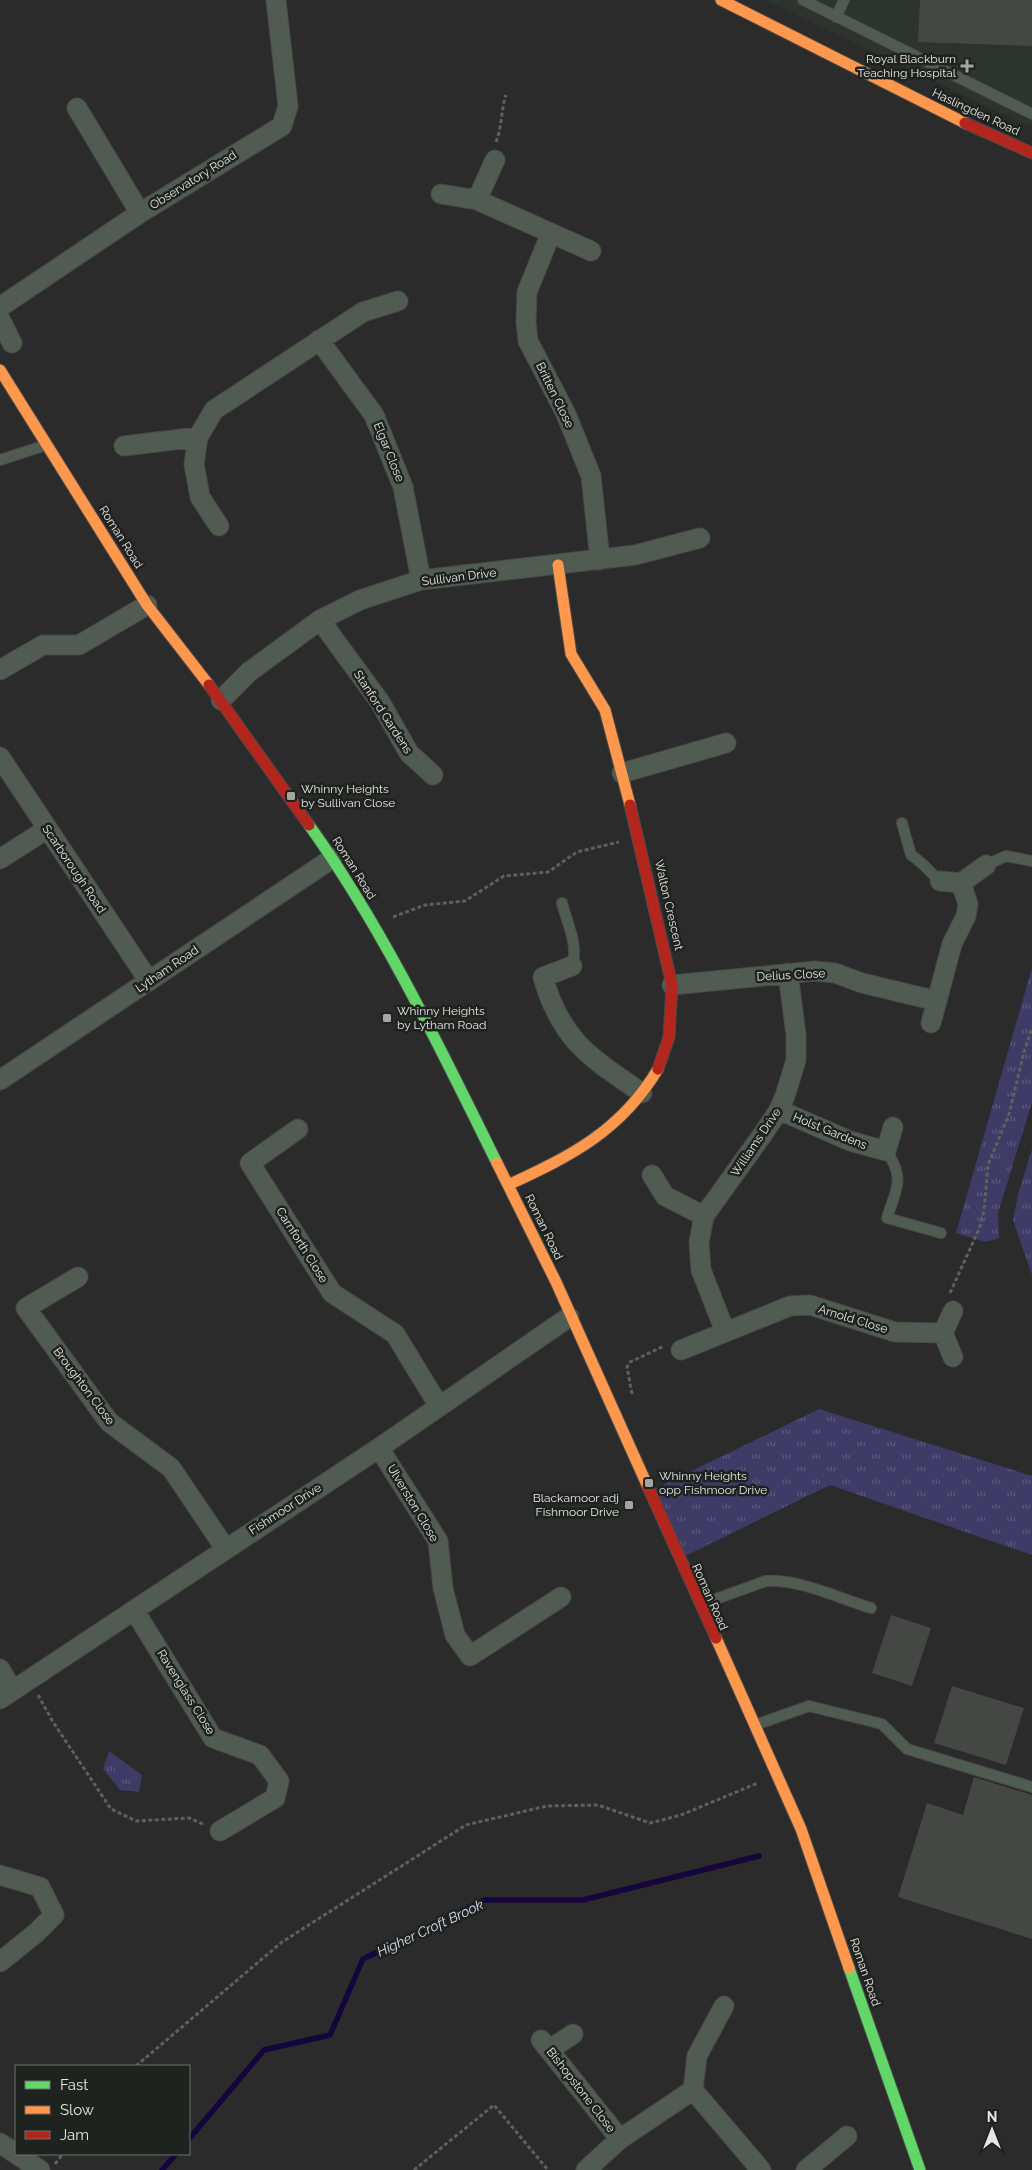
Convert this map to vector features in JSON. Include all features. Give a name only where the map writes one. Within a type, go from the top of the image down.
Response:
[{"type":"main road","name":"Haslingden Road","points":[[721,0],[988,135],[1032,153]]},
{"type":"main road","name":"Roman Road","points":[[0,370],[147,605],[221,700],[333,858],[425,1017],[556,1282],[569,1317],[801,1829],[920,2170]]},
{"type":"main road","name":"Walton Crescent","points":[[508,1185],[590,1145],[611,1130],[642,1093],[665,1054],[672,1010],[672,985],[639,837],[605,710],[571,654],[558,566]]},
{"type":"street","name":"Observatory Road","points":[[0,307],[140,213],[282,126],[288,106],[276,0]]},
{"type":"street","points":[[77,108],[140,213]]},
{"type":"street","points":[[477,200],[495,160]]},
{"type":"street","points":[[441,194],[477,200],[591,251]]},
{"type":"street","name":"Britten Close","points":[[551,233],[527,292],[526,322],[528,341],[566,414],[591,476],[600,560]]},
{"type":"street","points":[[219,526],[200,497],[194,464],[198,437],[214,410],[364,312],[398,300]]},
{"type":"street","points":[[0,319],[12,343]]},
{"type":"street","name":"Elgar Close","points":[[319,340],[374,415],[403,487],[421,580]]},
{"type":"street","points":[[124,446],[198,437]]},
{"type":"street","name":"Sullivan Drive","points":[[221,700],[249,672],[320,620],[360,600],[421,580],[558,566],[635,555],[700,538]]},
{"type":"street","points":[[0,670],[43,645],[79,645],[147,605]]},
{"type":"street","name":"Stanford Gardens","points":[[320,620],[380,702],[409,753],[433,775]]},
{"type":"street","points":[[622,773],[726,743]]},
{"type":"street","name":"Scarborough Road","points":[[0,757],[149,981]]},
{"type":"street","points":[[0,859],[47,829]]},
{"type":"street","name":"Lytham Road","points":[[0,1080],[333,858]]},
{"type":"street","points":[[940,880],[961,883],[986,865]]},
{"type":"street","points":[[931,1023],[952,944],[966,916],[968,904],[961,883]]},
{"type":"street","points":[[572,966],[543,978],[550,1004],[580,1048],[642,1093]]},
{"type":"street","name":"Delius Close","points":[[672,985],[815,971],[835,973],[862,983],[937,1001]]},
{"type":"street","name":"Williams Drive","points":[[725,1331],[705,1283],[698,1257],[704,1216],[779,1110],[796,1060],[796,1036],[788,973]]},
{"type":"street","name":"Holst Gardens","points":[[779,1110],[850,1141],[886,1151]]},
{"type":"street","points":[[886,1151],[893,1127]]},
{"type":"street","name":"Carnforth Close","points":[[298,1129],[250,1163],[332,1294],[395,1334],[439,1406]]},
{"type":"street","points":[[652,1175],[665,1196],[704,1216]]},
{"type":"street","name":"Broughton Close","points":[[78,1277],[26,1308],[109,1422],[171,1468],[225,1548]]},
{"type":"street","name":"Arnold Close","points":[[682,1350],[790,1306],[800,1305],[810,1305],[895,1332],[943,1333]]},
{"type":"street","points":[[953,1311],[943,1333],[953,1358]]},
{"type":"street","name":"Fishmoor Drive","points":[[6,1694],[379,1448],[569,1317]]},
{"type":"street","name":"Ulverston Close","points":[[379,1448],[438,1541],[443,1588],[455,1635],[470,1656],[561,1597]]},
{"type":"street","name":"Ravenglass Close","points":[[134,1610],[213,1738],[260,1755],[279,1781],[275,1798],[220,1831]]},
{"type":"street","points":[[0,1669],[6,1694]]},
{"type":"street","points":[[0,1875],[40,1887],[54,1915],[36,1933],[0,1962]]},
{"type":"street","points":[[586,2170],[620,2139],[693,2090],[698,2056],[724,2006]]},
{"type":"street","name":"Bishopstone Close","points":[[573,2034],[545,2045],[620,2139]]},
{"type":"street","points":[[693,2090],[761,2170]]},
{"type":"street","points":[[806,2170],[847,2136]]},
{"type":"street","points":[[0,2143],[15,2153]]},
{"type":"street","points":[[18,2155],[40,2170]]},
{"type":"lane","points":[[803,0],[1032,114]]},
{"type":"lane","points":[[836,16],[844,0]]},
{"type":"lane","points":[[0,460],[47,445]]},
{"type":"lane","points":[[902,822],[911,855],[922,861],[928,871],[940,880]]},
{"type":"lane","points":[[986,865],[1006,856],[1032,861]]},
{"type":"lane","points":[[562,903],[574,948],[575,957],[572,966]]},
{"type":"lane","points":[[886,1151],[897,1165],[899,1181],[888,1218],[941,1233]]},
{"type":"lane","points":[[699,1605],[766,1581],[776,1580],[805,1587],[870,1608]]},
{"type":"lane","points":[[753,1726],[809,1706],[882,1724],[907,1749],[1032,1787]]},
{"type":"path","points":[[495,160],[495,144],[500,132],[502,108],[506,95]]},
{"type":"path","points":[[372,925],[425,905],[465,901],[504,876],[548,872],[577,852],[639,837]]},
{"type":"path","points":[[953,1311],[950,1295],[979,1229],[984,1211],[988,1165],[1009,1114],[1024,1052],[1032,1028]]},
{"type":"path","points":[[632,1403],[632,1387],[627,1367],[630,1362],[669,1343],[682,1350]]},
{"type":"path","points":[[29,1678],[53,1722],[111,1809],[136,1822],[189,1818],[220,1831]]},
{"type":"path","points":[[137,2065],[282,1942],[466,1825],[546,1806],[598,1805],[650,1823],[681,1815],[776,1775]]},
{"type":"path","points":[[414,2170],[494,2104],[548,2170]]},
{"type":"shaded area","name":"Royal Blackburn Teaching Hospital","points":[[765,0],[1032,0],[1032,126],[1019,122]]},
{"type":"green space","points":[[1032,968],[1032,1102],[998,1213],[999,1238],[985,1242],[956,1233]]},
{"type":"green space","points":[[1032,1149],[1032,1275],[1013,1220],[1019,1191]]},
{"type":"green space","points":[[819,1409],[1032,1476],[1032,1555],[830,1485],[683,1557],[653,1490]]},
{"type":"green space","points":[[109,1751],[142,1775],[139,1792],[120,1790],[103,1769]]},
{"type":"building","points":[[920,0],[1032,0],[1032,46],[918,42]]},
{"type":"building","points":[[891,1615],[931,1628],[912,1686],[872,1673]]},
{"type":"building","points":[[952,1686],[1024,1708],[1006,1765],[934,1743]]},
{"type":"building","points":[[974,1777],[1032,1795],[1032,1939],[898,1897],[927,1803],[963,1815]]},
{"type":"waterway","name":"Higher Croft Brook","points":[[190,2138],[264,2050],[330,2035],[363,1959],[484,1900],[583,1900],[759,1856]]},
{"type":"waterway","name":"Higher Croft Brook","points":[[162,2170],[175,2155]]},
{"type":"traffic: fast","points":[[309,825],[362,906],[410,990],[497,1163]]},
{"type":"traffic: fast","points":[[849,1968],[920,2170]]},
{"type":"traffic: slow","points":[[721,0],[965,123]]},
{"type":"traffic: slow","points":[[0,370],[147,605],[209,685]]},
{"type":"traffic: slow","points":[[558,565],[571,654],[605,710],[630,805]]},
{"type":"traffic: slow","points":[[508,1185],[553,1163],[593,1139],[628,1109],[644,1091],[658,1069]]},
{"type":"traffic: slow","points":[[497,1163],[556,1282],[648,1487]]},
{"type":"traffic: slow","points":[[716,1638],[801,1829],[849,1968]]},
{"type":"traffic: jam","points":[[965,123],[1032,153]]},
{"type":"traffic: jam","points":[[209,685],[309,825]]},
{"type":"traffic: jam","points":[[630,805],[672,985],[669,1037],[658,1069]]},
{"type":"traffic: jam","points":[[648,1487],[716,1638]]},
{"type":"place","name":"Royal Blackburn Teaching Hospital","points":[[967,66]]},
{"type":"place","name":"Whinny Heights by Sullivan Close","points":[[291,796]]},
{"type":"place","name":"Whinny Heights by Lytham Road","points":[[387,1018]]},
{"type":"place","name":"Whinny Heights opp Fishmoor Drive","points":[[649,1483]]},
{"type":"place","name":"Blackamoor adj Fishmoor Drive","points":[[629,1505]]}]
